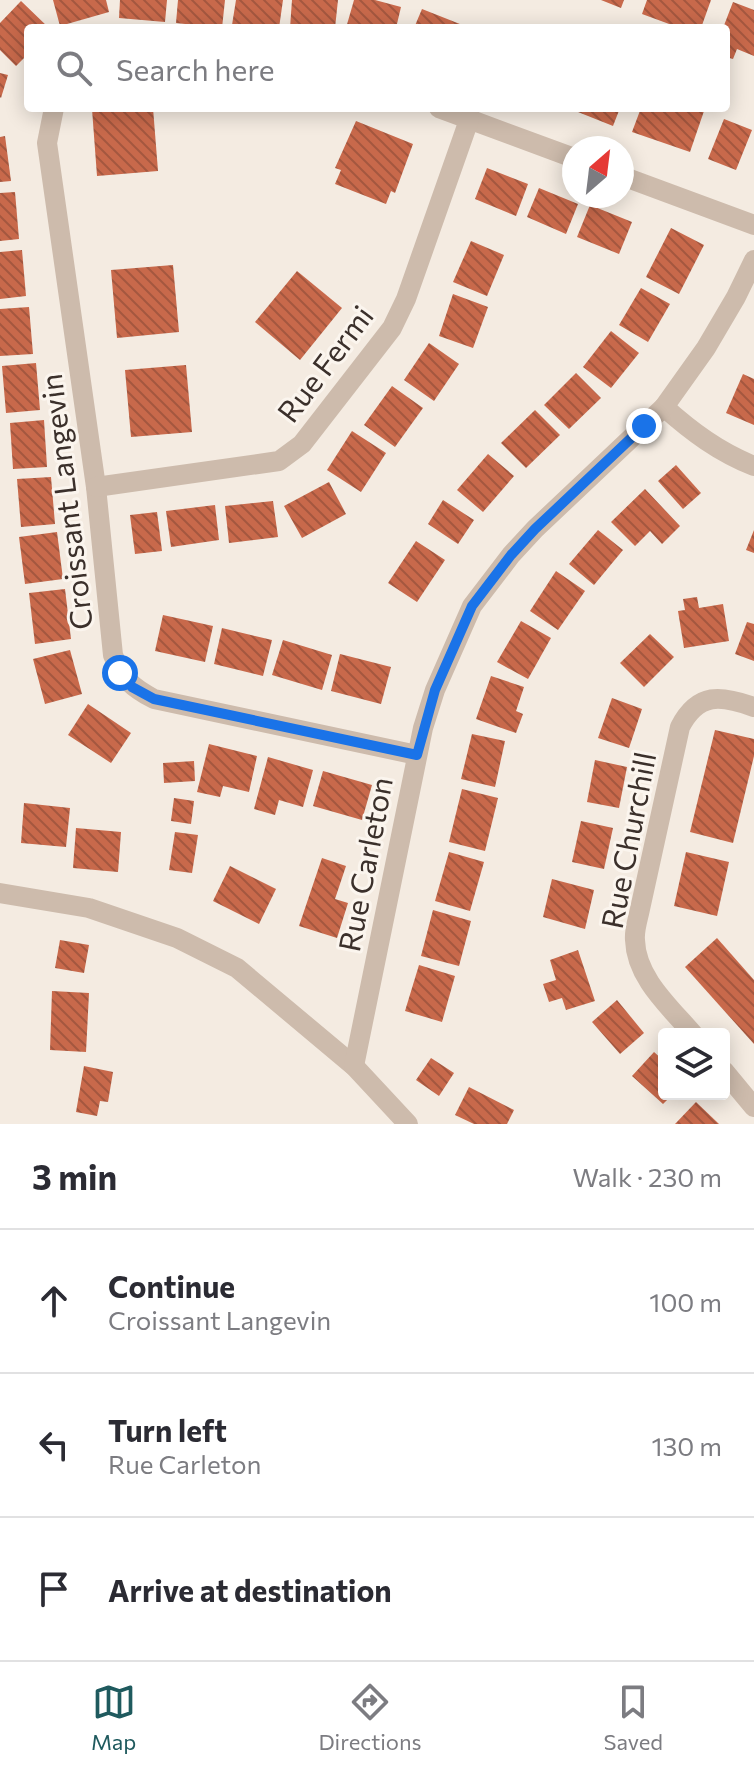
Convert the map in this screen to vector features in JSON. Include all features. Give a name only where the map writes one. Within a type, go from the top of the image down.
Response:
[{"type":"street","name":"Croissant Langevin","points":[[53,112],[47,143],[96,487],[113,655],[120,673],[132,687],[154,699],[417,755]]},
{"type":"street","points":[[449,112],[562,154]]},
{"type":"street","name":"Rue Fermi","points":[[96,487],[279,461],[302,444],[392,328],[406,299],[469,120]]},
{"type":"street","points":[[634,180],[754,225]]},
{"type":"street","name":"Rue Carleton","points":[[354,1066],[417,755],[435,690],[472,606],[535,529],[664,407],[706,348],[754,260]]},
{"type":"street","points":[[664,407],[691,431],[726,455],[754,466]]},
{"type":"street","name":"Rue Churchill","points":[[688,1028],[651,985],[639,963],[635,939],[640,909],[680,727],[689,710],[705,701],[725,697],[754,707]]},
{"type":"street","points":[[0,893],[89,908],[177,938],[237,968],[354,1066],[408,1124]]},
{"type":"street","points":[[730,1078],[754,1107]]},
{"type":"building","points":[[53,0],[106,0],[109,12],[59,24]]},
{"type":"building","points":[[120,0],[167,0],[165,22],[119,18]]},
{"type":"building","points":[[178,0],[225,0],[222,24],[176,23]]},
{"type":"building","points":[[236,0],[283,0],[280,24],[232,24]]},
{"type":"building","points":[[292,0],[338,0],[335,24],[290,24]]},
{"type":"building","points":[[354,0],[375,0],[401,7],[397,24],[347,24]]},
{"type":"building","points":[[601,0],[624,0],[621,8]]},
{"type":"building","points":[[647,0],[711,0],[702,24],[669,24],[642,14]]},
{"type":"building","points":[[21,1],[45,24],[24,24],[24,58],[16,66],[0,50],[0,23]]},
{"type":"building","points":[[733,2],[754,10],[754,56],[737,49],[733,59],[730,58],[730,24],[725,24]]},
{"type":"building","points":[[422,9],[460,24],[416,24]]},
{"type":"building","points":[[0,73],[8,75],[1,98],[0,97]]},
{"type":"building","points":[[92,112],[153,112],[158,171],[97,176]]},
{"type":"building","points":[[578,112],[618,112],[613,126]]},
{"type":"building","points":[[640,112],[704,112],[690,152],[632,132]]},
{"type":"building","points":[[724,119],[752,130],[736,170],[708,159]]},
{"type":"building","points":[[356,121],[413,144],[395,193],[391,191],[386,204],[335,184],[341,170],[335,168]]},
{"type":"building","points":[[5,136],[11,181],[0,182],[0,137]]},
{"type":"building","points":[[487,168],[528,184],[516,216],[475,199]]},
{"type":"building","points":[[539,188],[562,197],[562,208],[576,208],[566,234],[527,217]]},
{"type":"building","points":[[15,192],[19,239],[0,241],[0,193]]},
{"type":"building","points":[[589,208],[597,208],[632,222],[619,254],[577,237]]},
{"type":"building","points":[[671,228],[704,245],[679,294],[646,277]]},
{"type":"building","points":[[471,241],[504,255],[487,296],[453,282]]},
{"type":"building","points":[[22,250],[26,296],[0,299],[0,252]]},
{"type":"building","points":[[173,265],[179,332],[117,338],[111,270]]},
{"type":"building","points":[[297,271],[342,308],[300,360],[255,322]]},
{"type":"building","points":[[641,288],[670,304],[648,342],[619,325]]},
{"type":"building","points":[[453,294],[488,307],[473,348],[439,336]]},
{"type":"building","points":[[29,307],[33,354],[0,356],[0,309]]},
{"type":"building","points":[[611,331],[639,353],[611,388],[583,367]]},
{"type":"building","points":[[429,343],[459,364],[434,401],[404,380]]},
{"type":"building","points":[[36,363],[40,410],[6,413],[2,366]]},
{"type":"building","points":[[186,365],[192,432],[131,437],[125,370]]},
{"type":"building","points":[[576,373],[601,398],[569,429],[544,405]]},
{"type":"building","points":[[743,374],[754,379],[754,425],[726,413]]},
{"type":"building","points":[[392,386],[423,408],[395,447],[364,425]]},
{"type":"building","points":[[535,410],[560,435],[526,468],[501,443]]},
{"type":"building","points":[[44,420],[47,467],[13,469],[10,423]]},
{"type":"building","points":[[352,431],[386,453],[361,492],[327,470]]},
{"type":"building","points":[[488,454],[514,476],[483,512],[457,490]]},
{"type":"building","points":[[676,465],[701,493],[683,509],[658,481]]},
{"type":"building","points":[[51,477],[55,524],[21,527],[17,479]]},
{"type":"building","points":[[329,482],[346,514],[302,538],[284,506]]},
{"type":"building","points":[[645,489],[680,526],[662,544],[650,531],[635,546],[611,522]]},
{"type":"building","points":[[443,500],[474,520],[458,544],[428,524]]},
{"type":"building","points":[[273,501],[278,537],[229,543],[225,506]]},
{"type":"building","points":[[215,505],[219,540],[171,547],[166,511]]},
{"type":"building","points":[[157,512],[162,551],[135,554],[130,515]]},
{"type":"building","points":[[598,530],[623,550],[594,585],[569,564]]},
{"type":"building","points":[[754,530],[754,553],[746,550]]},
{"type":"building","points":[[57,532],[63,579],[25,584],[19,537]]},
{"type":"building","points":[[416,541],[445,560],[417,602],[388,583]]},
{"type":"building","points":[[556,571],[585,591],[558,630],[530,611]]},
{"type":"building","points":[[65,589],[71,639],[35,644],[29,593]]},
{"type":"building","points":[[697,597],[699,608],[723,604],[729,641],[684,648],[678,611],[685,610],[683,599]]},
{"type":"building","points":[[163,615],[213,626],[205,662],[155,651]]},
{"type":"building","points":[[521,621],[551,638],[528,679],[497,662]]},
{"type":"building","points":[[747,622],[754,624],[754,661],[735,654]]},
{"type":"building","points":[[222,628],[272,640],[263,676],[214,664]]},
{"type":"building","points":[[650,634],[674,657],[644,687],[620,663]]},
{"type":"building","points":[[283,640],[332,655],[322,690],[272,675]]},
{"type":"building","points":[[70,650],[82,694],[45,704],[33,659]]},
{"type":"building","points":[[340,654],[391,667],[381,704],[331,691]]},
{"type":"building","points":[[491,676],[524,687],[516,711],[523,714],[516,733],[476,719]]},
{"type":"building","points":[[612,698],[642,709],[629,748],[598,738]]},
{"type":"building","points":[[88,704],[131,733],[111,763],[68,735]]},
{"type":"building","points":[[715,730],[754,739],[754,756],[733,843],[690,832]]},
{"type":"building","points":[[472,734],[505,741],[495,787],[461,779]]},
{"type":"building","points":[[209,744],[257,756],[249,792],[223,786],[220,797],[197,792]]},
{"type":"building","points":[[268,757],[313,770],[303,807],[279,800],[275,815],[254,809]]},
{"type":"building","points":[[595,760],[627,767],[619,808],[587,802]]},
{"type":"building","points":[[194,761],[195,781],[164,783],[163,763]]},
{"type":"building","points":[[323,771],[372,785],[362,820],[313,806]]},
{"type":"building","points":[[462,789],[498,798],[485,851],[449,842]]},
{"type":"building","points":[[174,798],[194,801],[191,824],[171,821]]},
{"type":"building","points":[[24,803],[70,808],[66,847],[21,843]]},
{"type":"building","points":[[581,821],[613,828],[604,869],[572,862]]},
{"type":"building","points":[[76,828],[121,832],[118,872],[73,868]]},
{"type":"building","points":[[175,832],[198,835],[192,873],[169,870]]},
{"type":"building","points":[[449,852],[484,862],[470,911],[435,901]]},
{"type":"building","points":[[686,852],[729,862],[717,916],[674,906]]},
{"type":"building","points":[[322,858],[346,866],[335,899],[348,903],[337,938],[299,926]]},
{"type":"building","points":[[230,866],[276,889],[259,924],[213,901]]},
{"type":"building","points":[[552,879],[594,890],[585,929],[543,917]]},
{"type":"building","points":[[433,910],[471,921],[459,966],[421,956]]},
{"type":"building","points":[[717,938],[754,980],[754,1044],[685,967]]},
{"type":"building","points":[[60,940],[89,945],[84,973],[55,968]]},
{"type":"building","points":[[578,950],[595,1001],[566,1010],[562,998],[549,1002],[543,984],[556,980],[550,960]]},
{"type":"building","points":[[419,965],[455,976],[442,1022],[405,1011]]},
{"type":"building","points":[[52,991],[89,993],[86,1052],[50,1050]]},
{"type":"building","points":[[617,1000],[644,1033],[620,1054],[592,1022]]},
{"type":"building","points":[[654,1052],[658,1056],[658,1099],[632,1076]]},
{"type":"building","points":[[431,1058],[454,1073],[439,1096],[416,1080]]},
{"type":"building","points":[[84,1066],[113,1072],[108,1102],[100,1101],[97,1116],[76,1112]]},
{"type":"building","points":[[469,1087],[514,1110],[507,1124],[474,1124],[455,1115]]},
{"type":"building","points":[[696,1102],[719,1124],[675,1124]]},
{"type":"route","points":[[120,673],[132,687],[154,699],[417,755],[435,690],[472,606],[535,529],[644,426]]}]
